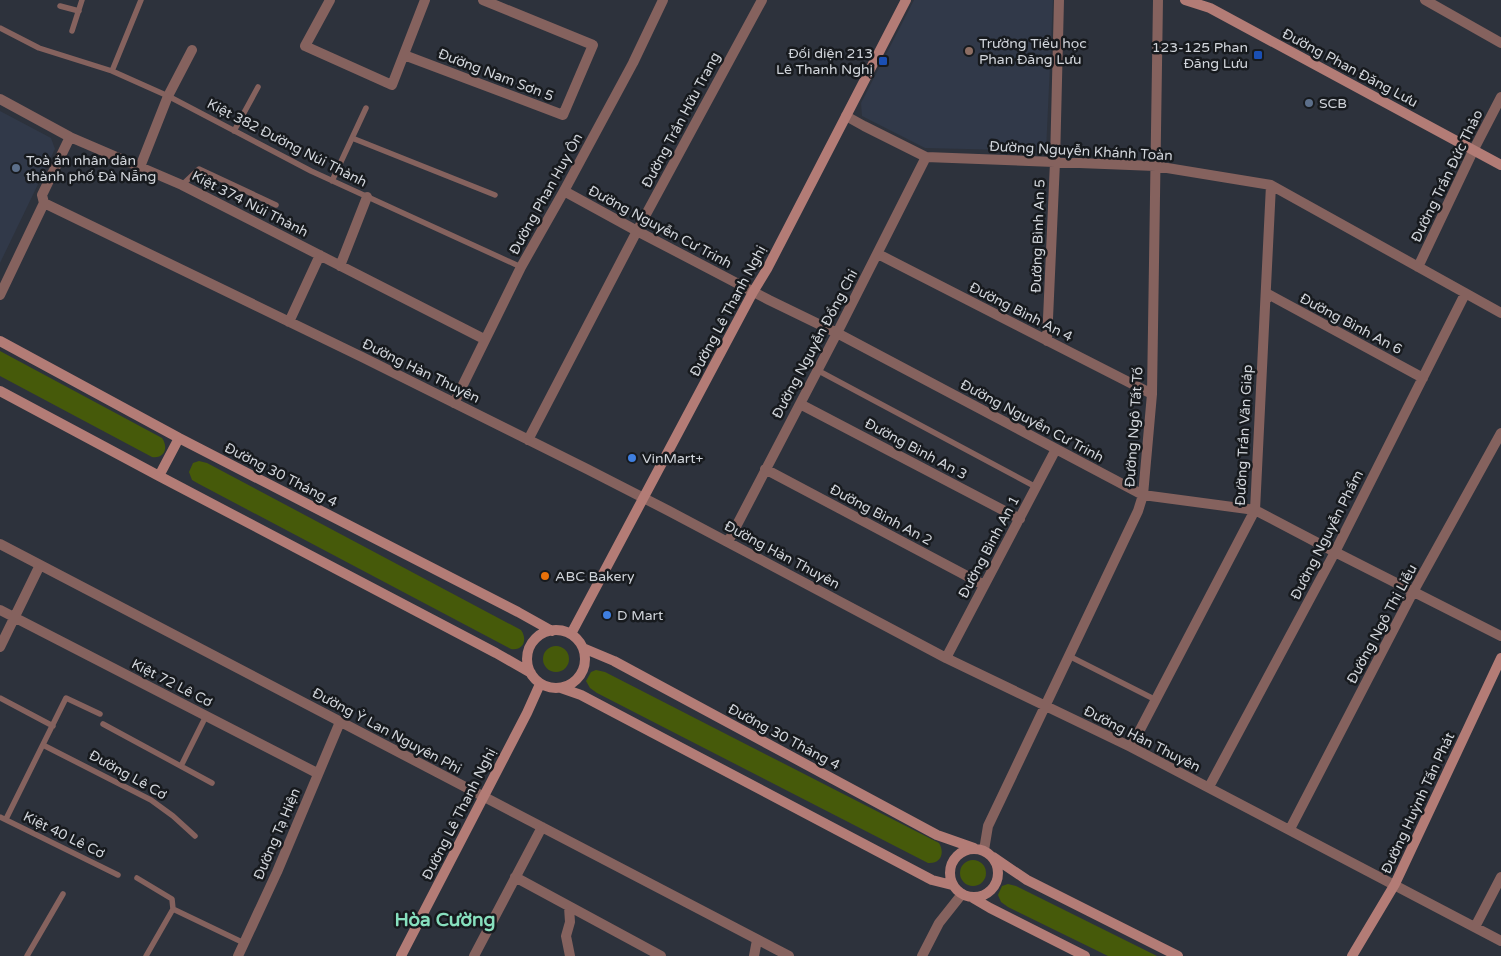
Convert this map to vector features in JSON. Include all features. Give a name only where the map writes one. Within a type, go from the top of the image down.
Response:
[{"type":"street","points":[[330,0],[305,46],[392,84],[425,0]]},
{"type":"street","name":"Đường Nam Sơn 5","points":[[404,55],[562,115],[593,45],[482,0]]},
{"type":"street","name":"Đường Phan Huy Ôn","points":[[454,403],[521,267],[633,64],[663,0]]},
{"type":"street","name":"Đường Trần Hữu Trang","points":[[528,440],[637,231],[762,0]]},
{"type":"street","name":"Đường Lê Thanh Nghị","points":[[571,634],[766,269],[906,0]]},
{"type":"street","name":"Đường Bình An 5","points":[[1047,341],[1055,162],[1059,0]]},
{"type":"street","name":"Đường Ngô Tất Tố","points":[[979,849],[988,826],[1138,511],[1143,495],[1152,394],[1158,0]]},
{"type":"street","name":"Đường Phan Đăng Lưu","points":[[1185,0],[1210,8],[1501,165]]},
{"type":"street","points":[[1425,0],[1501,43]]},
{"type":"street","points":[[140,167],[168,96],[192,50]]},
{"type":"street","name":"Đường Trần Đức Thảo","points":[[1418,267],[1501,97]]},
{"type":"street","name":"Kiệt 374 Núi Thành","points":[[0,99],[70,137],[182,185],[484,339]]},
{"type":"street","name":"Đường Nguyễn Khánh Toàn","points":[[846,116],[926,158],[1155,166],[1271,185],[1501,313]]},
{"type":"street","points":[[0,295],[44,203],[42,195],[70,137]]},
{"type":"street","name":"Đường Nguyễn Đổng Chi","points":[[728,542],[926,158]]},
{"type":"street","name":"Đường Trần Văn Giáp","points":[[1131,748],[1255,510],[1271,185]]},
{"type":"street","name":"Đường Nguyễn Cư Trinh","points":[[564,191],[753,292],[837,333],[1143,495],[1255,510],[1501,636]]},
{"type":"street","points":[[340,266],[367,197]]},
{"type":"street","name":"Đường Hàn Thuyên","points":[[44,203],[454,403],[643,498],[946,658],[1131,748],[1290,829],[1501,941]]},
{"type":"street","name":"Đường Bình An 4","points":[[878,254],[1152,394]]},
{"type":"street","points":[[289,322],[320,255]]},
{"type":"street","name":"Đường Bình An 6","points":[[1266,293],[1423,378]]},
{"type":"street","name":"Đường Nguyễn Phẩm","points":[[1209,788],[1335,552],[1465,294]]},
{"type":"street","name":"Đường 30 Tháng 4","points":[[0,341],[179,438],[552,630]]},
{"type":"street","points":[[0,390],[496,653],[530,672],[540,684],[561,688],[570,685],[576,680],[582,673],[584,665],[585,656],[583,648],[571,634],[552,630],[532,642],[527,657],[530,672]]},
{"type":"street","name":"Đường Bình An 3","points":[[800,404],[1020,519]]},
{"type":"street","name":"Đường Ngô Thị Liễu","points":[[1290,829],[1413,592],[1501,433]]},
{"type":"street","points":[[159,476],[179,438]]},
{"type":"street","name":"Đường Bình An 1","points":[[946,658],[1056,449]]},
{"type":"street","name":"Đường Bình An 2","points":[[765,469],[984,585]]},
{"type":"street","name":"Đường Ỷ Lan Nguyên Phi","points":[[0,544],[789,956]]},
{"type":"street","points":[[0,647],[40,565]]},
{"type":"street","name":"Kiệt 72 Lê Cơ","points":[[0,610],[318,774]]},
{"type":"street","name":"Đường 30 Tháng 4","points":[[583,648],[622,666],[937,835],[979,849]]},
{"type":"street","name":"Đường Huỳnh Tấn Phát","points":[[1352,956],[1395,884],[1501,658]]},
{"type":"street","name":"Đường Lê Thanh Nghị","points":[[401,956],[540,684]]},
{"type":"street","points":[[561,688],[586,698],[932,880],[952,885],[962,894],[1085,956]]},
{"type":"street","name":"Đường Tạ Hiện","points":[[238,956],[277,872],[340,722]]},
{"type":"street","points":[[474,956],[542,827]]},
{"type":"street","points":[[952,885],[950,868],[953,860],[958,854],[966,850],[979,849],[1027,880],[1178,956]]},
{"type":"street","points":[[973,898],[981,897],[988,893],[998,880],[999,872],[993,857]]},
{"type":"street","points":[[1475,927],[1501,877]]},
{"type":"street","points":[[515,878],[661,956]]},
{"type":"street","points":[[922,956],[939,923],[962,894]]},
{"type":"street","points":[[570,907],[570,922],[566,936],[570,956]]},
{"type":"street","points":[[754,956],[758,940]]},
{"type":"lane","points":[[72,31],[82,0]]},
{"type":"lane","points":[[112,71],[141,0]]},
{"type":"lane","points":[[60,6],[79,11]]},
{"type":"lane","name":"Kiệt 382 Đường Núi Thành","points":[[0,28],[39,48],[112,71],[168,96],[332,181],[521,267]]},
{"type":"lane","points":[[234,131],[258,87]]},
{"type":"lane","points":[[332,181],[366,108]]},
{"type":"lane","points":[[352,138],[495,195]]},
{"type":"lane","points":[[182,185],[199,169],[276,205]]},
{"type":"lane","points":[[817,370],[1036,487]]},
{"type":"lane","points":[[1069,656],[1156,700]]},
{"type":"lane","points":[[0,698],[53,726]]},
{"type":"lane","points":[[3,818],[53,726],[66,698],[100,714]]},
{"type":"lane","points":[[181,766],[206,716]]},
{"type":"lane","points":[[103,724],[212,783]]},
{"type":"lane","name":"Đường Lê Cơ","points":[[43,745],[152,800],[196,836]]},
{"type":"lane","name":"Kiệt 40 Lê Cơ","points":[[3,818],[118,875]]},
{"type":"lane","points":[[137,878],[172,899],[173,909],[146,956]]},
{"type":"lane","points":[[27,956],[63,894]]},
{"type":"lane","points":[[173,909],[244,943]]},
{"type":"shaded area","name":"Trường Tiểu học Phan Đăng Lưu","points":[[914,0],[1053,0],[1046,151],[925,148],[862,116],[861,103]]},
{"type":"shaded area","points":[[0,111],[51,138],[55,149],[0,263]]},
{"type":"green space","points":[[0,351],[162,438],[165,445],[164,452],[160,456],[152,457],[0,376]]},
{"type":"green space","points":[[199,461],[207,463],[521,630],[524,637],[523,644],[519,648],[511,649],[199,484],[192,480],[189,472],[193,463]]},
{"type":"green space","points":[[556,646],[565,650],[569,659],[565,668],[556,672],[547,668],[543,659],[547,650]]},
{"type":"green space","points":[[596,670],[605,672],[939,843],[942,850],[941,857],[936,862],[928,863],[597,693],[590,688],[586,681],[591,672]]},
{"type":"green space","points":[[973,860],[982,864],[986,873],[982,882],[973,886],[964,882],[960,873],[964,864]]},
{"type":"green space","points":[[1008,884],[1016,886],[1157,956],[1108,956],[1001,902],[998,895],[1002,886]]},
{"type":"place","name":"Trường Tiểu học Phan Đăng Lưu","points":[[969,51]]},
{"type":"place","name":"123-125 Phan Đăng Lưu","points":[[1258,55]]},
{"type":"place","name":"Đối diện 213 Lê Thanh Nghị","points":[[883,61]]},
{"type":"place","name":"SCB","points":[[1309,103]]},
{"type":"place","name":"Toà án nhân dân thành phố Đà Nẵng","points":[[16,168]]},
{"type":"place","name":"VinMart+","points":[[632,458]]},
{"type":"place","name":"ABC Bakery","points":[[545,576]]},
{"type":"place","name":"D Mart","points":[[607,615]]},
{"type":"district","name":"Hòa Cường","points":[[445,920]]}]
